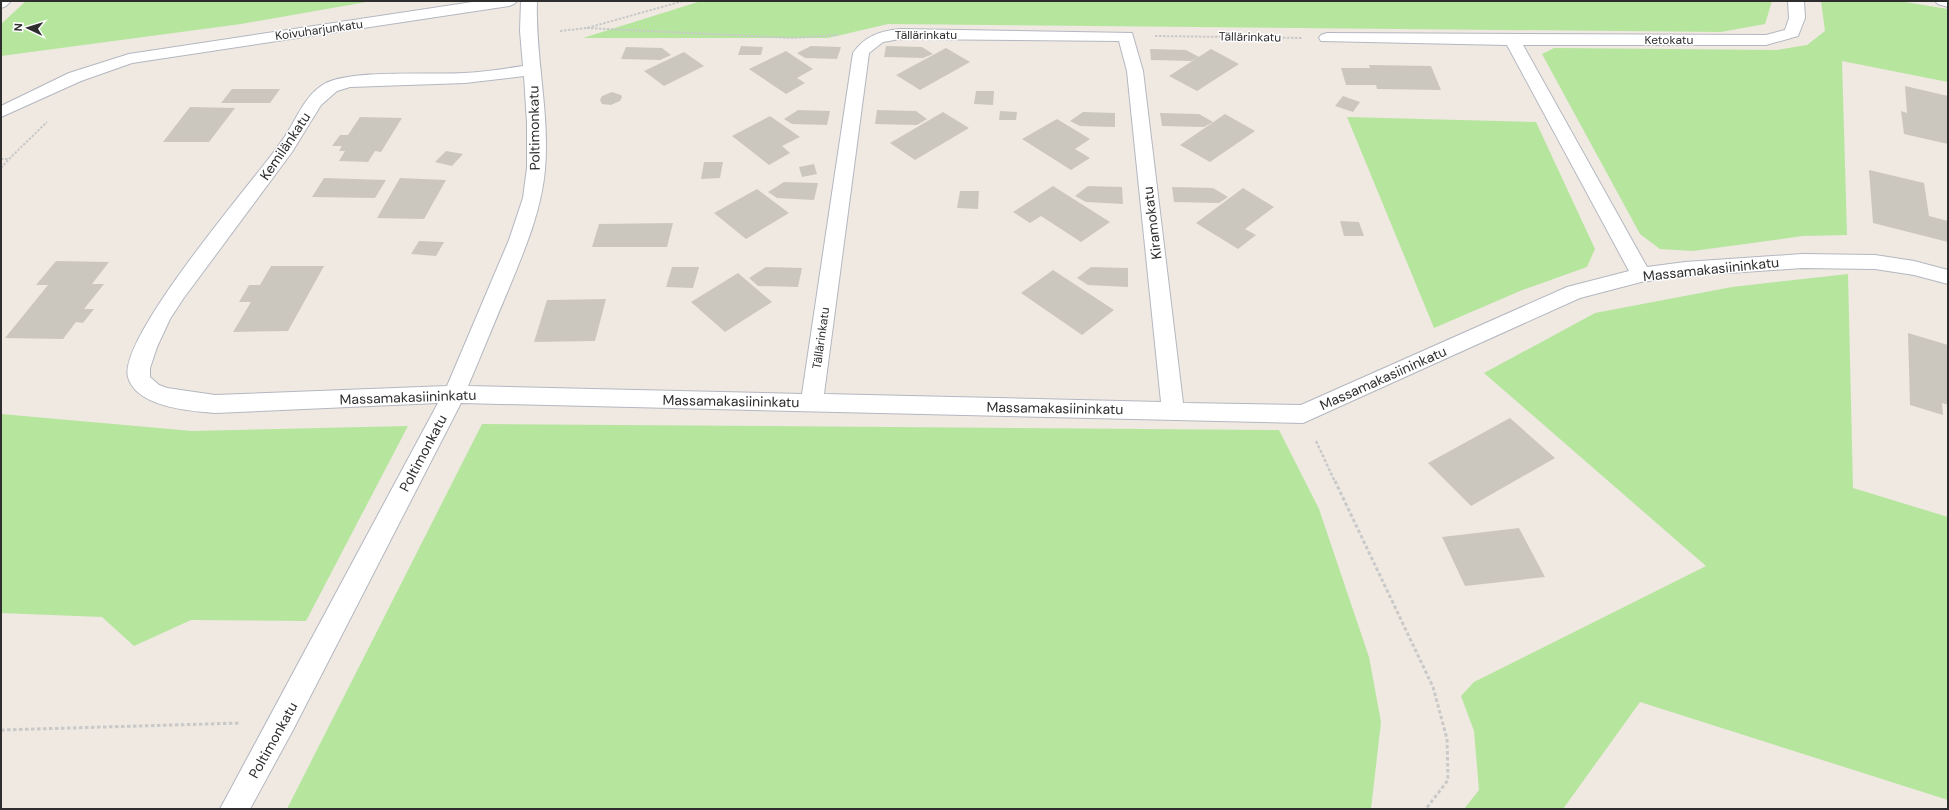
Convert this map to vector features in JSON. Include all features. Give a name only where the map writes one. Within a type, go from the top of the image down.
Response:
[{"type":"street","name":"Koivuharjunkatu","points":[[1,112],[75,77],[129,59],[509,1]]},
{"type":"street","name":"Poltimonkatu","points":[[234,809],[283,721],[454,394],[519,240],[532,198],[536,168],[536,123],[528,31],[529,1]]},
{"type":"street","name":"Ketokatu","points":[[1327,38],[1766,40],[1792,33],[1797,18],[1796,1]]},
{"type":"street","points":[[1943,1],[1948,2]]},
{"type":"street","name":"Tällärinkatu","points":[[812,402],[861,53],[866,46],[878,37],[900,34],[1126,36]]},
{"type":"street","name":"Kiramokatu","points":[[1126,36],[1135,71],[1173,411]]},
{"type":"street","points":[[1512,40],[1641,275]]},
{"type":"street","name":"Kemilänkatu","points":[[139,378],[139,368],[151,336],[168,305],[200,260],[250,197],[296,133],[315,100],[322,93],[332,87],[357,81],[465,78],[532,70]]},
{"type":"street","name":"Massamakasiininkatu","points":[[139,378],[145,386],[160,394],[178,399],[215,404],[454,394],[1303,414],[1574,292],[1641,275],[1685,268],[1802,260],[1875,262],[1914,268],[1948,277]]},
{"type":"path","points":[[587,28],[683,1]]},
{"type":"path","points":[[559,31],[587,28],[792,38],[843,35]]},
{"type":"path","name":"Tällärinkatu","points":[[1126,36],[1327,38]]},
{"type":"path","points":[[1,168],[48,121]]},
{"type":"path","points":[[1,159],[10,159]]},
{"type":"path","points":[[1303,414],[1433,687],[1447,739],[1448,780],[1426,809]]},
{"type":"path","points":[[1,730],[283,721]]},
{"type":"green space","points":[[26,1],[372,1],[241,24],[1,56],[1,24]]},
{"type":"green space","points":[[701,1],[1772,1],[1765,24],[1721,32],[888,24],[828,38],[583,38]]},
{"type":"green space","points":[[1821,1],[1899,1],[1948,9],[1948,82],[1842,61],[1847,235],[1803,236],[1693,251],[1660,249],[1640,234],[1542,54],[1554,48],[1777,50],[1807,45],[1825,31]]},
{"type":"green space","points":[[1347,117],[1536,122],[1595,249],[1587,267],[1520,291],[1434,328]]},
{"type":"green space","points":[[1848,274],[1853,488],[1948,517],[1948,800],[1640,702],[1563,809],[1464,809],[1479,790],[1474,731],[1461,696],[1474,682],[1706,566],[1484,373],[1595,313],[1732,287]]},
{"type":"green space","points":[[1,414],[192,431],[408,426],[306,621],[191,620],[134,646],[102,617],[1,613]]},
{"type":"green space","points":[[482,424],[1279,430],[1319,509],[1369,657],[1381,722],[1371,809],[287,809]]},
{"type":"building","points":[[741,46],[763,47],[761,55],[738,55]]},
{"type":"building","points":[[811,46],[841,47],[837,59],[805,58],[797,53]]},
{"type":"building","points":[[886,46],[922,47],[933,54],[923,58],[884,57]]},
{"type":"building","points":[[626,47],[662,48],[671,55],[660,60],[621,59]]},
{"type":"building","points":[[946,48],[970,62],[920,90],[896,75]]},
{"type":"building","points":[[1150,49],[1186,50],[1199,57],[1191,61],[1151,60]]},
{"type":"building","points":[[1211,49],[1239,64],[1197,91],[1169,76]]},
{"type":"building","points":[[786,51],[813,69],[797,78],[805,83],[786,94],[749,69]]},
{"type":"building","points":[[684,52],[704,66],[664,86],[644,71]]},
{"type":"building","points":[[1369,65],[1431,66],[1441,90],[1377,89],[1376,85],[1346,85],[1341,68],[1370,68]]},
{"type":"building","points":[[1905,86],[1948,96],[1948,144],[1904,134],[1901,111],[1907,113]]},
{"type":"building","points":[[232,89],[280,89],[270,103],[221,103]]},
{"type":"building","points":[[976,91],[994,91],[993,105],[974,104]]},
{"type":"building","points":[[612,92],[621,95],[622,97],[620,101],[611,105],[602,104],[600,100],[602,96]]},
{"type":"building","points":[[1343,96],[1360,102],[1353,112],[1335,106]]},
{"type":"building","points":[[190,107],[235,108],[209,142],[163,142]]},
{"type":"building","points":[[798,110],[830,111],[827,125],[792,124],[784,119]]},
{"type":"building","points":[[877,110],[916,111],[927,119],[917,125],[875,124]]},
{"type":"building","points":[[1000,111],[1017,112],[1016,120],[999,120]]},
{"type":"building","points":[[943,112],[969,128],[915,160],[890,143]]},
{"type":"building","points":[[1083,112],[1115,113],[1115,127],[1080,126],[1070,121]]},
{"type":"building","points":[[1160,113],[1199,114],[1213,122],[1204,127],[1162,126]]},
{"type":"building","points":[[1225,114],[1255,131],[1210,162],[1180,145]]},
{"type":"building","points":[[770,116],[800,137],[782,146],[790,153],[769,165],[732,136]]},
{"type":"building","points":[[360,117],[402,118],[381,152],[375,151],[368,162],[339,161],[345,151],[339,151],[342,146],[332,146],[340,135],[348,135]]},
{"type":"building","points":[[1057,119],[1090,139],[1075,149],[1090,158],[1071,170],[1022,139]]},
{"type":"building","points":[[446,151],[463,154],[452,166],[435,162]]},
{"type":"building","points":[[704,162],[723,162],[720,178],[701,179]]},
{"type":"building","points":[[814,164],[817,174],[802,177],[799,167]]},
{"type":"building","points":[[1869,170],[1924,183],[1929,216],[1948,221],[1948,242],[1873,223]]},
{"type":"building","points":[[324,178],[386,180],[375,198],[312,197]]},
{"type":"building","points":[[400,178],[446,180],[424,219],[377,218]]},
{"type":"building","points":[[784,182],[818,183],[814,200],[777,198],[768,192]]},
{"type":"building","points":[[1053,186],[1110,222],[1081,242],[1041,216],[1030,223],[1013,212]]},
{"type":"building","points":[[1088,186],[1122,187],[1123,204],[1086,202],[1075,196]]},
{"type":"building","points":[[1172,187],[1213,188],[1228,197],[1219,203],[1174,202]]},
{"type":"building","points":[[1243,188],[1274,207],[1245,229],[1256,235],[1238,249],[1196,223]]},
{"type":"building","points":[[757,189],[789,213],[746,239],[714,213]]},
{"type":"building","points":[[960,191],[979,191],[978,209],[957,208]]},
{"type":"building","points":[[1340,221],[1359,222],[1364,236],[1344,236]]},
{"type":"building","points":[[673,223],[667,247],[592,247],[599,224]]},
{"type":"building","points":[[419,241],[444,242],[436,256],[411,254]]},
{"type":"building","points":[[56,261],[109,262],[92,284],[104,284],[84,309],[94,309],[83,323],[76,322],[63,339],[5,338],[48,285],[36,285]]},
{"type":"building","points":[[271,266],[324,266],[288,331],[233,332],[251,302],[239,302],[249,285],[260,285]]},
{"type":"building","points":[[672,267],[699,267],[693,288],[666,287]]},
{"type":"building","points":[[766,267],[802,268],[798,287],[758,286],[749,278]]},
{"type":"building","points":[[1091,267],[1128,268],[1128,287],[1088,285],[1077,278]]},
{"type":"building","points":[[1053,270],[1114,310],[1082,335],[1021,293]]},
{"type":"building","points":[[738,273],[772,302],[725,332],[691,302]]},
{"type":"building","points":[[606,299],[595,341],[534,342],[547,300]]},
{"type":"building","points":[[1908,333],[1948,345],[1948,405],[1942,403],[1943,415],[1910,405]]},
{"type":"building","points":[[1510,418],[1555,458],[1471,506],[1428,463]]},
{"type":"building","points":[[1519,528],[1545,577],[1465,586],[1442,537]]}]
